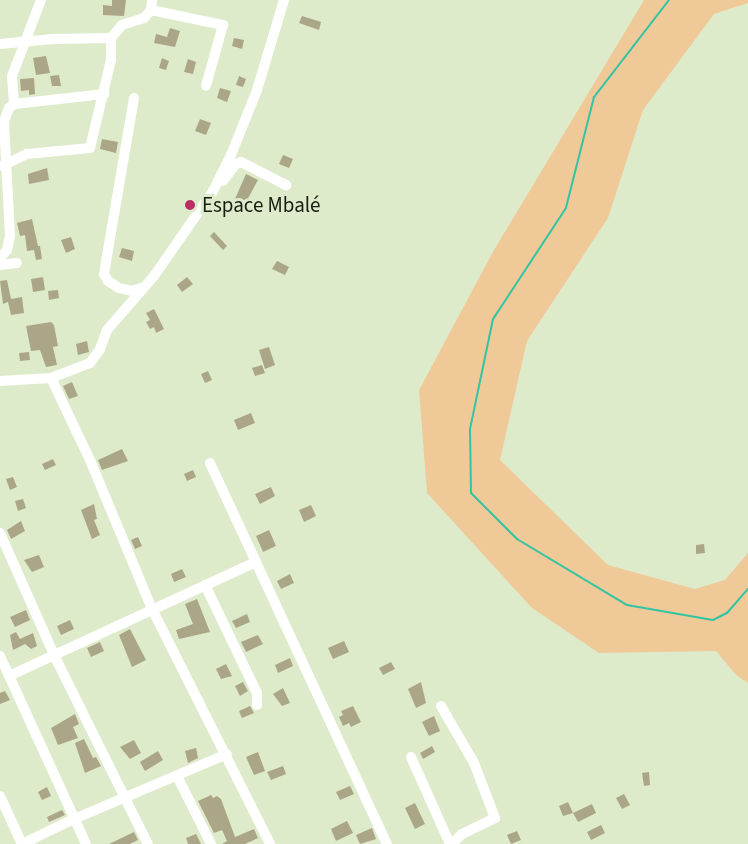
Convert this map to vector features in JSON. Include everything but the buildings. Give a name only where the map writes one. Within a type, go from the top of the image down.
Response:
[{"type":"street","points":[[0,258],[7,250],[10,236],[2,166],[4,121],[14,104],[11,81],[41,0]]},
{"type":"street","points":[[213,192],[256,90],[284,0]]},
{"type":"street","points":[[2,166],[27,154],[90,148],[111,60],[111,38],[123,25],[142,20],[152,5],[223,25],[206,86]]},
{"type":"street","points":[[0,44],[111,38]]},
{"type":"street","points":[[14,104],[104,94]]},
{"type":"street","points":[[134,98],[104,274],[108,281],[119,288],[132,291],[144,287]]},
{"type":"street","points":[[0,381],[51,378],[90,363],[100,350],[107,330],[144,287],[213,192],[239,162],[286,185]]},
{"type":"street","points":[[0,266],[17,263]]},
{"type":"street","points":[[51,378],[90,460],[152,609],[227,754],[270,844]]},
{"type":"street","points":[[210,463],[387,844]]},
{"type":"street","points":[[0,533],[54,655],[148,844]]},
{"type":"street","points":[[9,676],[256,562]]},
{"type":"street","points":[[205,585],[257,693],[257,705]]},
{"type":"street","points":[[1,662],[86,844]]},
{"type":"street","points":[[411,757],[451,844],[462,834],[495,818],[474,763],[441,706]]},
{"type":"street","points":[[0,796],[22,844],[74,819],[227,754]]},
{"type":"street","points":[[177,776],[211,844]]},
{"type":"shaded area","points":[[644,0],[748,0],[748,3],[714,14],[643,110],[608,218],[527,341],[500,460],[608,565],[695,589],[725,580],[748,553],[748,683],[736,675],[716,651],[599,653],[532,608],[427,493],[419,390],[494,250]]},
{"type":"waterway","points":[[669,0],[594,97],[566,208],[493,319],[470,429],[471,493],[517,539],[627,605],[713,620],[727,613],[748,589]]},
{"type":"place","name":"Espace Mbalé","points":[[190,205]]}]
